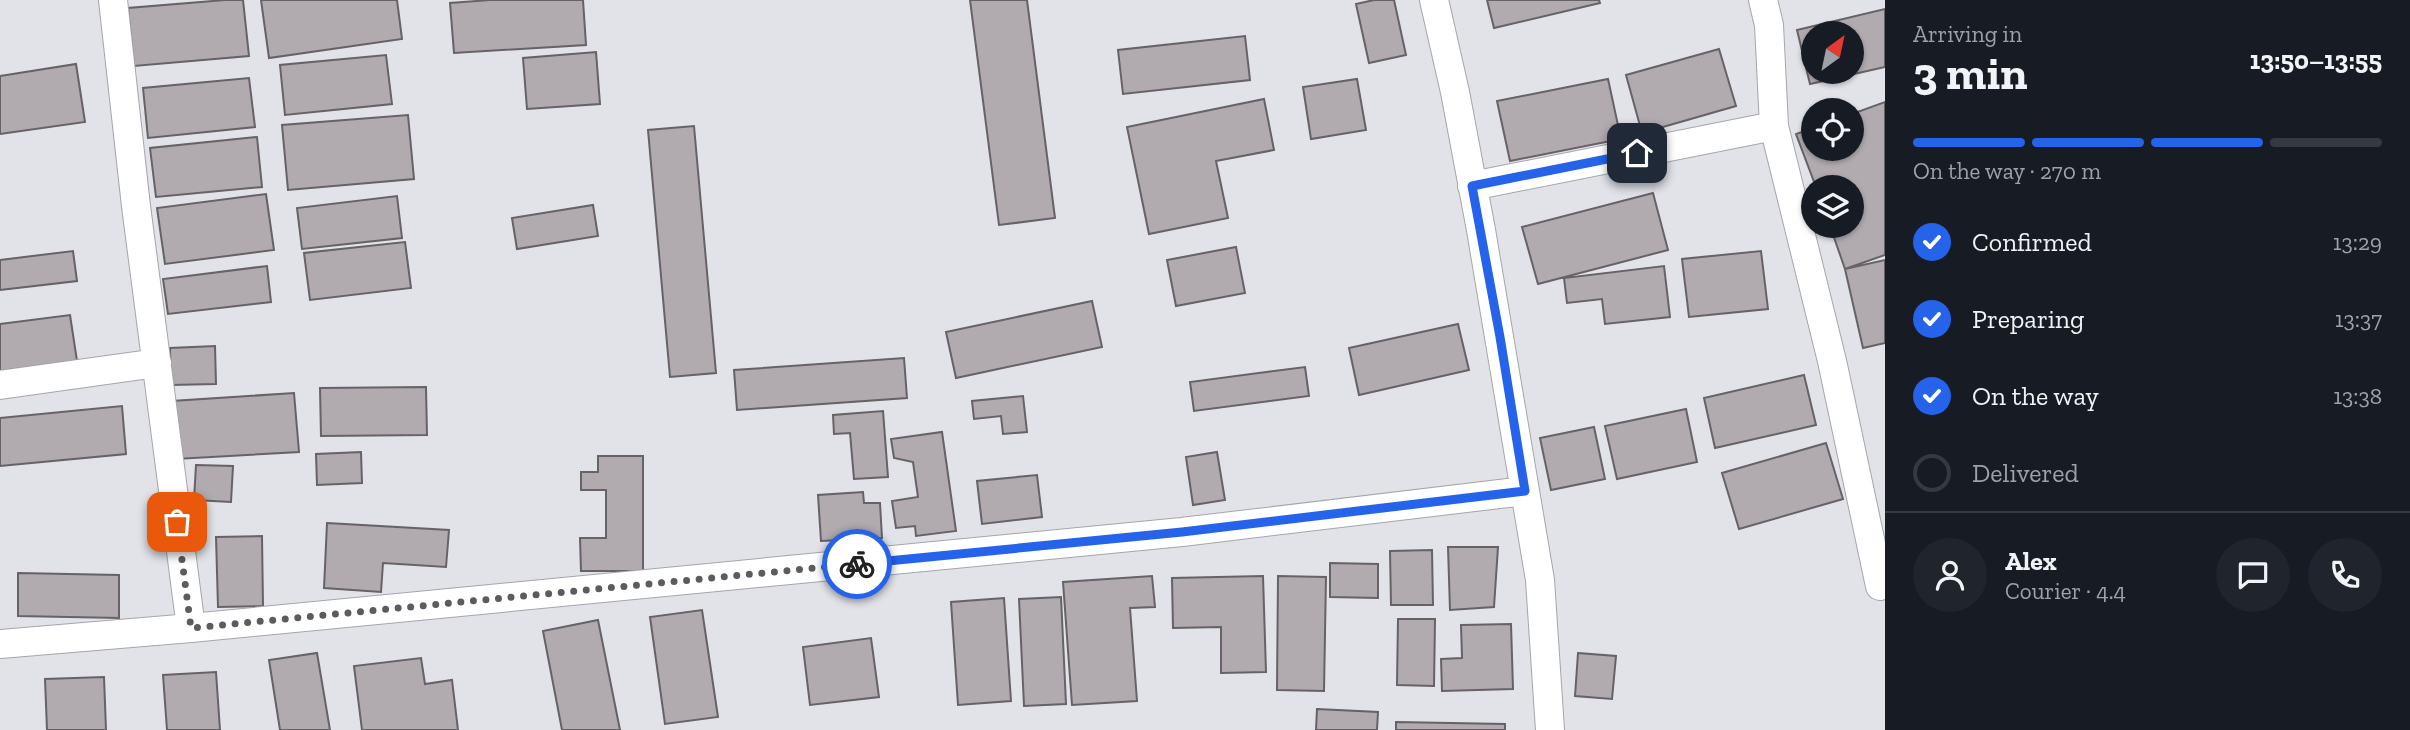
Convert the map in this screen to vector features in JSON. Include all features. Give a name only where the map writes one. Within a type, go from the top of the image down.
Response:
[{"type":"street","points":[[113,0],[136,206],[191,628]]},
{"type":"street","points":[[1434,0],[1455,92],[1500,337],[1540,580],[1550,730]]},
{"type":"street","points":[[1770,1],[1774,125],[1832,360],[1880,586]]},
{"type":"street","points":[[1472,186],[1774,125]]},
{"type":"street","points":[[0,384],[157,363]]},
{"type":"street","points":[[0,644],[1182,532],[1525,491]]},
{"type":"building","points":[[243,0],[249,56],[134,66],[128,8]]},
{"type":"building","points":[[261,0],[397,0],[402,39],[269,58]]},
{"type":"building","points":[[583,0],[586,45],[454,53],[450,3]]},
{"type":"building","points":[[970,0],[1027,0],[1055,218],[999,225]]},
{"type":"building","points":[[1394,0],[1406,55],[1369,63],[1356,4]]},
{"type":"building","points":[[1487,0],[1599,0],[1600,3],[1494,28]]},
{"type":"building","points":[[1885,9],[1885,67],[1864,72],[1864,21],[1835,21]]},
{"type":"building","points":[[1801,29],[1801,47],[1797,30]]},
{"type":"building","points":[[1245,36],[1250,80],[1123,94],[1118,50]]},
{"type":"building","points":[[1719,49],[1736,106],[1642,133],[1626,75]]},
{"type":"building","points":[[596,52],[600,104],[527,109],[523,58]]},
{"type":"building","points":[[386,55],[392,104],[285,115],[280,65]]},
{"type":"building","points":[[76,64],[85,122],[0,134],[0,76]]},
{"type":"building","points":[[249,78],[255,127],[148,138],[143,88]]},
{"type":"building","points":[[1357,79],[1366,130],[1311,139],[1303,87]]},
{"type":"building","points":[[1608,79],[1621,139],[1510,161],[1497,101]]},
{"type":"building","points":[[1264,99],[1274,150],[1216,161],[1228,218],[1149,234],[1127,127]]},
{"type":"building","points":[[1885,102],[1885,255],[1845,269],[1834,238],[1864,238],[1864,175],[1811,175],[1806,161],[1864,161],[1864,110]]},
{"type":"building","points":[[408,115],[414,179],[288,190],[282,125]]},
{"type":"building","points":[[694,126],[716,373],[670,377],[648,130]]},
{"type":"building","points":[[1801,132],[1801,147],[1796,134]]},
{"type":"building","points":[[257,137],[262,187],[156,197],[150,148]]},
{"type":"building","points":[[1653,193],[1668,250],[1538,284],[1522,227]]},
{"type":"building","points":[[266,194],[274,250],[165,264],[157,208]]},
{"type":"building","points":[[397,196],[402,238],[302,249],[297,208]]},
{"type":"building","points":[[593,205],[598,236],[517,249],[512,218]]},
{"type":"building","points":[[405,242],[411,288],[310,300],[304,253]]},
{"type":"building","points":[[1236,247],[1245,293],[1176,306],[1167,260]]},
{"type":"building","points":[[73,251],[77,281],[0,290],[0,260]]},
{"type":"building","points":[[1761,251],[1768,309],[1689,317],[1682,259]]},
{"type":"building","points":[[1885,260],[1885,343],[1863,348],[1845,269]]},
{"type":"building","points":[[267,266],[271,302],[168,314],[163,279]]},
{"type":"building","points":[[1664,266],[1670,317],[1605,324],[1602,299],[1567,303],[1564,278]]},
{"type":"building","points":[[1092,301],[1102,347],[956,378],[946,332]]},
{"type":"building","points":[[70,315],[77,361],[0,371],[0,324]]},
{"type":"building","points":[[1458,324],[1469,370],[1359,395],[1349,348]]},
{"type":"building","points":[[215,346],[216,384],[171,385],[170,348]]},
{"type":"building","points":[[904,358],[907,398],[737,410],[734,370]]},
{"type":"building","points":[[1305,367],[1309,396],[1194,411],[1190,382]]},
{"type":"building","points":[[1804,375],[1816,425],[1715,448],[1704,398]]},
{"type":"building","points":[[426,387],[427,435],[321,436],[320,388]]},
{"type":"building","points":[[294,393],[299,452],[176,459],[172,401]]},
{"type":"building","points":[[1023,396],[1027,432],[1003,434],[1001,416],[974,419],[972,401]]},
{"type":"building","points":[[122,406],[126,454],[0,466],[0,418]]},
{"type":"building","points":[[1686,409],[1697,462],[1617,479],[1605,426]]},
{"type":"building","points":[[883,411],[888,477],[854,479],[850,433],[834,434],[833,415]]},
{"type":"building","points":[[1594,427],[1605,479],[1551,490],[1540,438]]},
{"type":"building","points":[[942,432],[956,531],[916,536],[915,526],[896,528],[892,501],[918,497],[913,462],[894,458],[891,439]]},
{"type":"building","points":[[1826,443],[1843,499],[1739,529],[1722,473]]},
{"type":"building","points":[[361,452],[362,483],[317,485],[316,454]]},
{"type":"building","points":[[1217,452],[1225,500],[1193,505],[1186,457]]},
{"type":"building","points":[[598,456],[643,456],[643,571],[581,571],[580,538],[606,538],[606,490],[581,490],[581,472],[598,472]]},
{"type":"building","points":[[196,465],[233,466],[231,502],[194,500]]},
{"type":"building","points":[[1037,475],[1042,517],[982,524],[977,481]]},
{"type":"building","points":[[863,492],[864,503],[880,503],[882,538],[821,541],[818,495]]},
{"type":"building","points":[[327,523],[449,530],[446,567],[383,563],[381,592],[324,588]]},
{"type":"building","points":[[262,536],[263,606],[218,607],[216,537]]},
{"type":"building","points":[[1448,547],[1498,547],[1494,607],[1450,610]]},
{"type":"building","points":[[1432,550],[1433,605],[1391,605],[1390,551]]},
{"type":"building","points":[[1330,563],[1378,564],[1378,598],[1330,597]]},
{"type":"building","points":[[18,573],[119,575],[119,618],[18,616]]},
{"type":"building","points":[[1152,576],[1155,607],[1130,608],[1137,701],[1072,705],[1063,582]]},
{"type":"building","points":[[1263,576],[1266,672],[1221,673],[1221,627],[1173,628],[1172,578]]},
{"type":"building","points":[[1278,576],[1326,577],[1324,691],[1277,690]]},
{"type":"building","points":[[1061,597],[1066,704],[1024,706],[1019,599]]},
{"type":"building","points":[[1004,598],[1011,701],[958,705],[951,602]]},
{"type":"building","points":[[702,610],[718,717],[665,724],[650,617]]},
{"type":"building","points":[[1398,619],[1435,619],[1434,686],[1397,685]]},
{"type":"building","points":[[598,620],[620,730],[562,730],[543,631]]},
{"type":"building","points":[[1511,624],[1513,689],[1442,691],[1441,659],[1462,658],[1461,625]]},
{"type":"building","points":[[871,638],[879,697],[810,705],[803,647]]},
{"type":"building","points":[[317,653],[330,730],[280,730],[269,660]]},
{"type":"building","points":[[1578,653],[1616,656],[1612,699],[1575,696]]},
{"type":"building","points":[[421,658],[425,684],[452,680],[458,730],[362,730],[354,666]]},
{"type":"building","points":[[216,672],[220,730],[167,730],[163,675]]},
{"type":"building","points":[[104,677],[106,730],[47,730],[45,679]]},
{"type":"building","points":[[1317,709],[1378,712],[1377,730],[1316,730]]},
{"type":"building","points":[[1396,722],[1505,724],[1505,730],[1396,730]]},
{"type":"way so far","points":[[177,522],[191,628],[857,564]]},
{"type":"route","points":[[857,564],[1182,532],[1525,491],[1472,186],[1637,153]]}]
